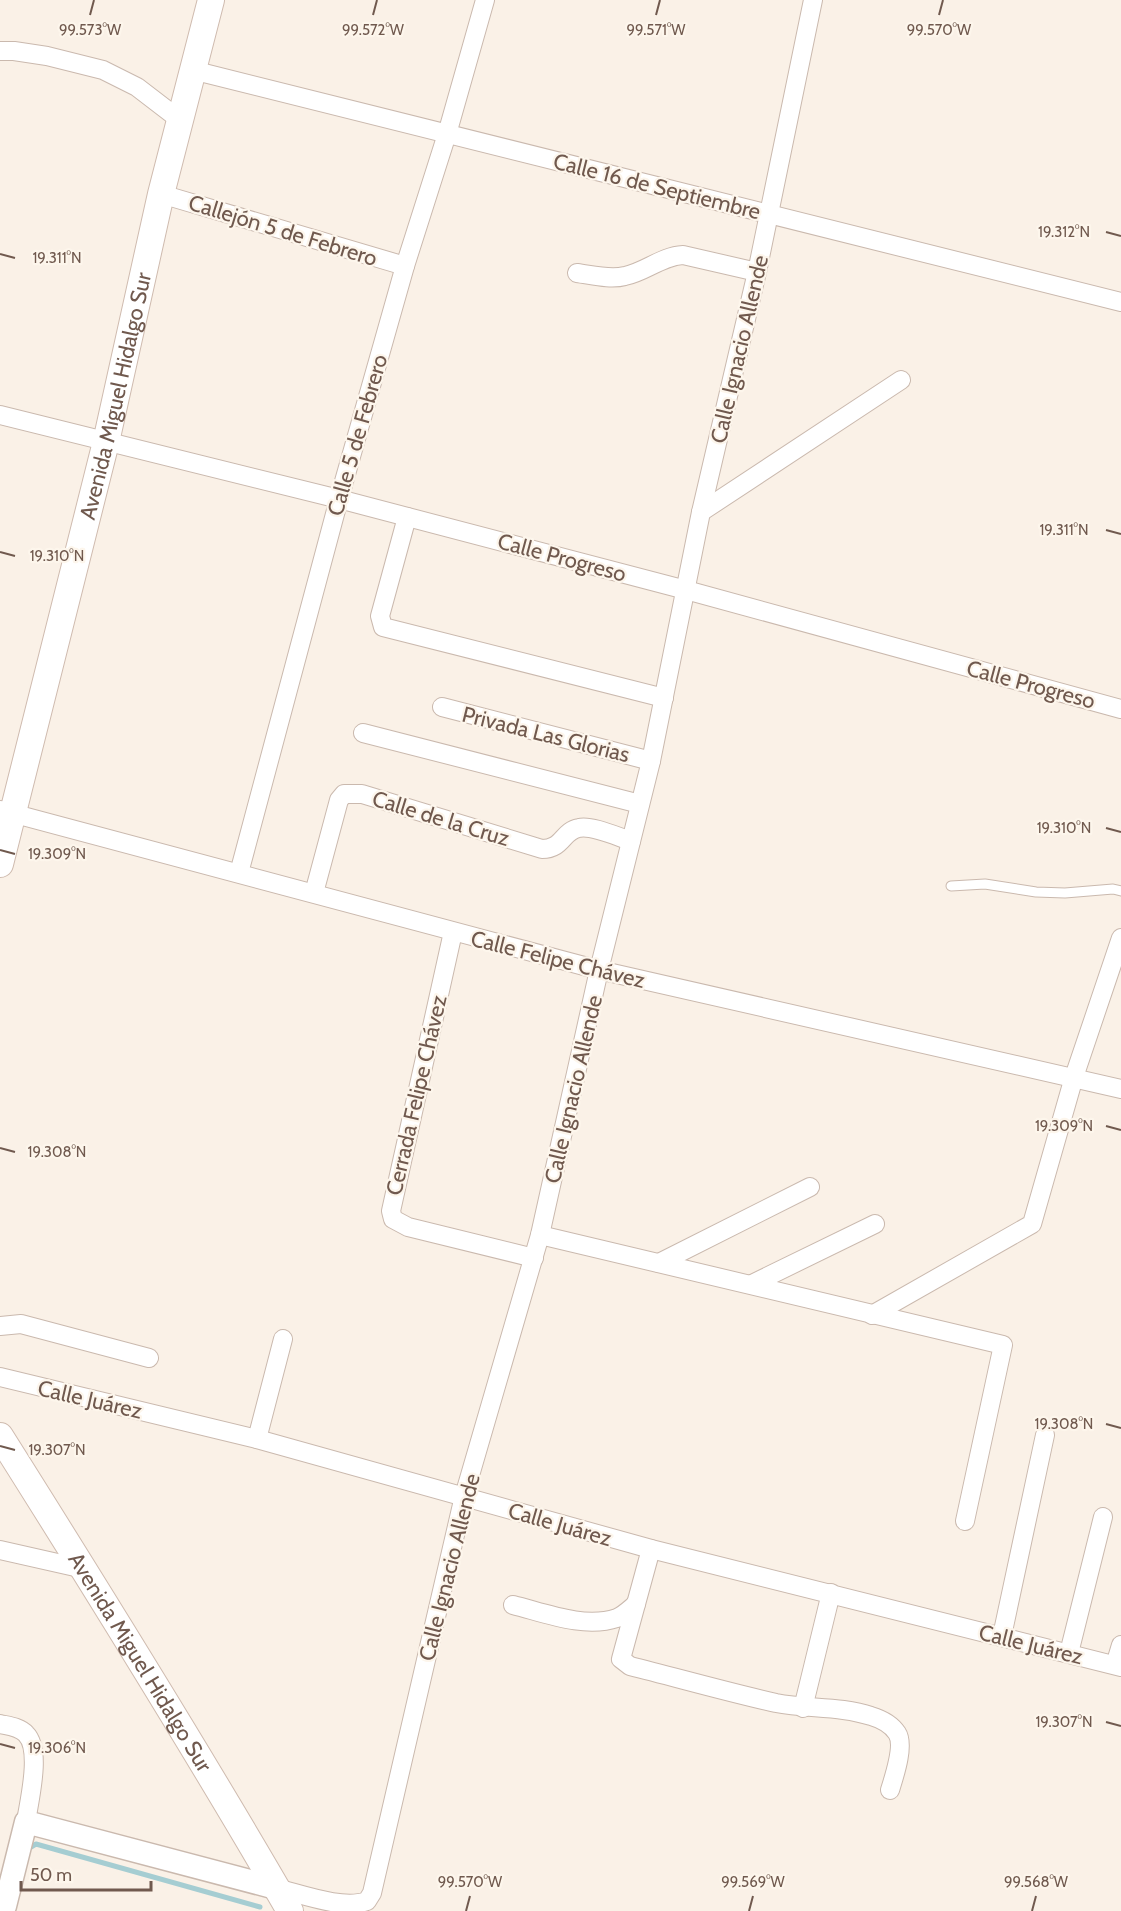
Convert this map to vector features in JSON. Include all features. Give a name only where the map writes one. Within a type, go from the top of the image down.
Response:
[{"type":"main road","name":"Avenida Miguel Hidalgo Sur","points":[[0,864],[6,811],[106,442],[161,194],[212,0]]},
{"type":"main road","name":"Avenida Miguel Hidalgo Sur","points":[[0,1436],[84,1569],[290,1911]]},
{"type":"street","name":"Calle 5 de Febrero","points":[[239,873],[339,499],[405,266],[447,134],[485,0]]},
{"type":"street","name":"Calle Ignacio Allende","points":[[349,1906],[372,1893],[464,1496],[540,1235],[599,970],[651,761],[701,513],[757,272],[813,0]]},
{"type":"street","points":[[0,51],[47,56],[103,70],[137,87],[180,120]]},
{"type":"street","name":"Calle 16 de Septiembre","points":[[192,70],[1121,302]]},
{"type":"street","name":"Callejón 5 de Febrero","points":[[161,194],[405,266]]},
{"type":"street","points":[[577,273],[622,277],[673,256],[683,255],[757,272]]},
{"type":"street","points":[[701,513],[901,380]]},
{"type":"street","name":"Calle Progreso","points":[[0,415],[339,499],[686,590],[1121,709]]},
{"type":"street","points":[[407,517],[381,616],[383,627],[664,698]]},
{"type":"street","name":"Privada Las Glorias","points":[[442,707],[651,761]]},
{"type":"street","points":[[363,733],[640,804]]},
{"type":"street","name":"Calle de la Cruz","points":[[314,893],[339,800],[344,794],[362,794],[542,849],[555,847],[567,835],[580,827],[631,841]]},
{"type":"street","name":"Calle Felipe Chávez","points":[[6,811],[599,970],[1121,1089]]},
{"type":"street","name":"Cerrada Felipe Chávez","points":[[453,932],[390,1211],[393,1220],[408,1227],[534,1258]]},
{"type":"street","points":[[872,1315],[1032,1224],[1074,1077],[1121,938]]},
{"type":"street","points":[[659,1263],[810,1187]]},
{"type":"street","points":[[752,1284],[875,1224]]},
{"type":"street","points":[[540,1235],[1003,1345],[965,1521]]},
{"type":"street","points":[[0,1326],[21,1324],[149,1358]]},
{"type":"street","points":[[257,1439],[283,1339]]},
{"type":"street","name":"Calle Juárez","points":[[0,1377],[257,1439],[651,1549],[1118,1666]]},
{"type":"street","points":[[1002,1636],[1045,1435]]},
{"type":"street","points":[[1069,1653],[1103,1517]]},
{"type":"street","points":[[651,1549],[622,1652],[621,1659],[625,1664],[775,1702],[803,1707],[847,1710],[871,1716],[891,1726],[899,1736],[899,1754],[890,1790]]},
{"type":"street","points":[[0,1550],[84,1569]]},
{"type":"street","points":[[803,1707],[831,1593]]},
{"type":"street","points":[[513,1605],[584,1621],[604,1621],[619,1617],[636,1604]]},
{"type":"street","points":[[1118,1666],[1121,1645]]},
{"type":"street","points":[[0,1724],[17,1728],[26,1734],[34,1753],[26,1822],[3,1907]]},
{"type":"street","points":[[26,1822],[349,1906]]},
{"type":"lane","points":[[951,886],[985,884],[1036,892],[1065,893],[1113,889],[1121,891]]},
{"type":"waterway","points":[[26,1850],[36,1844],[260,1907]]}]
